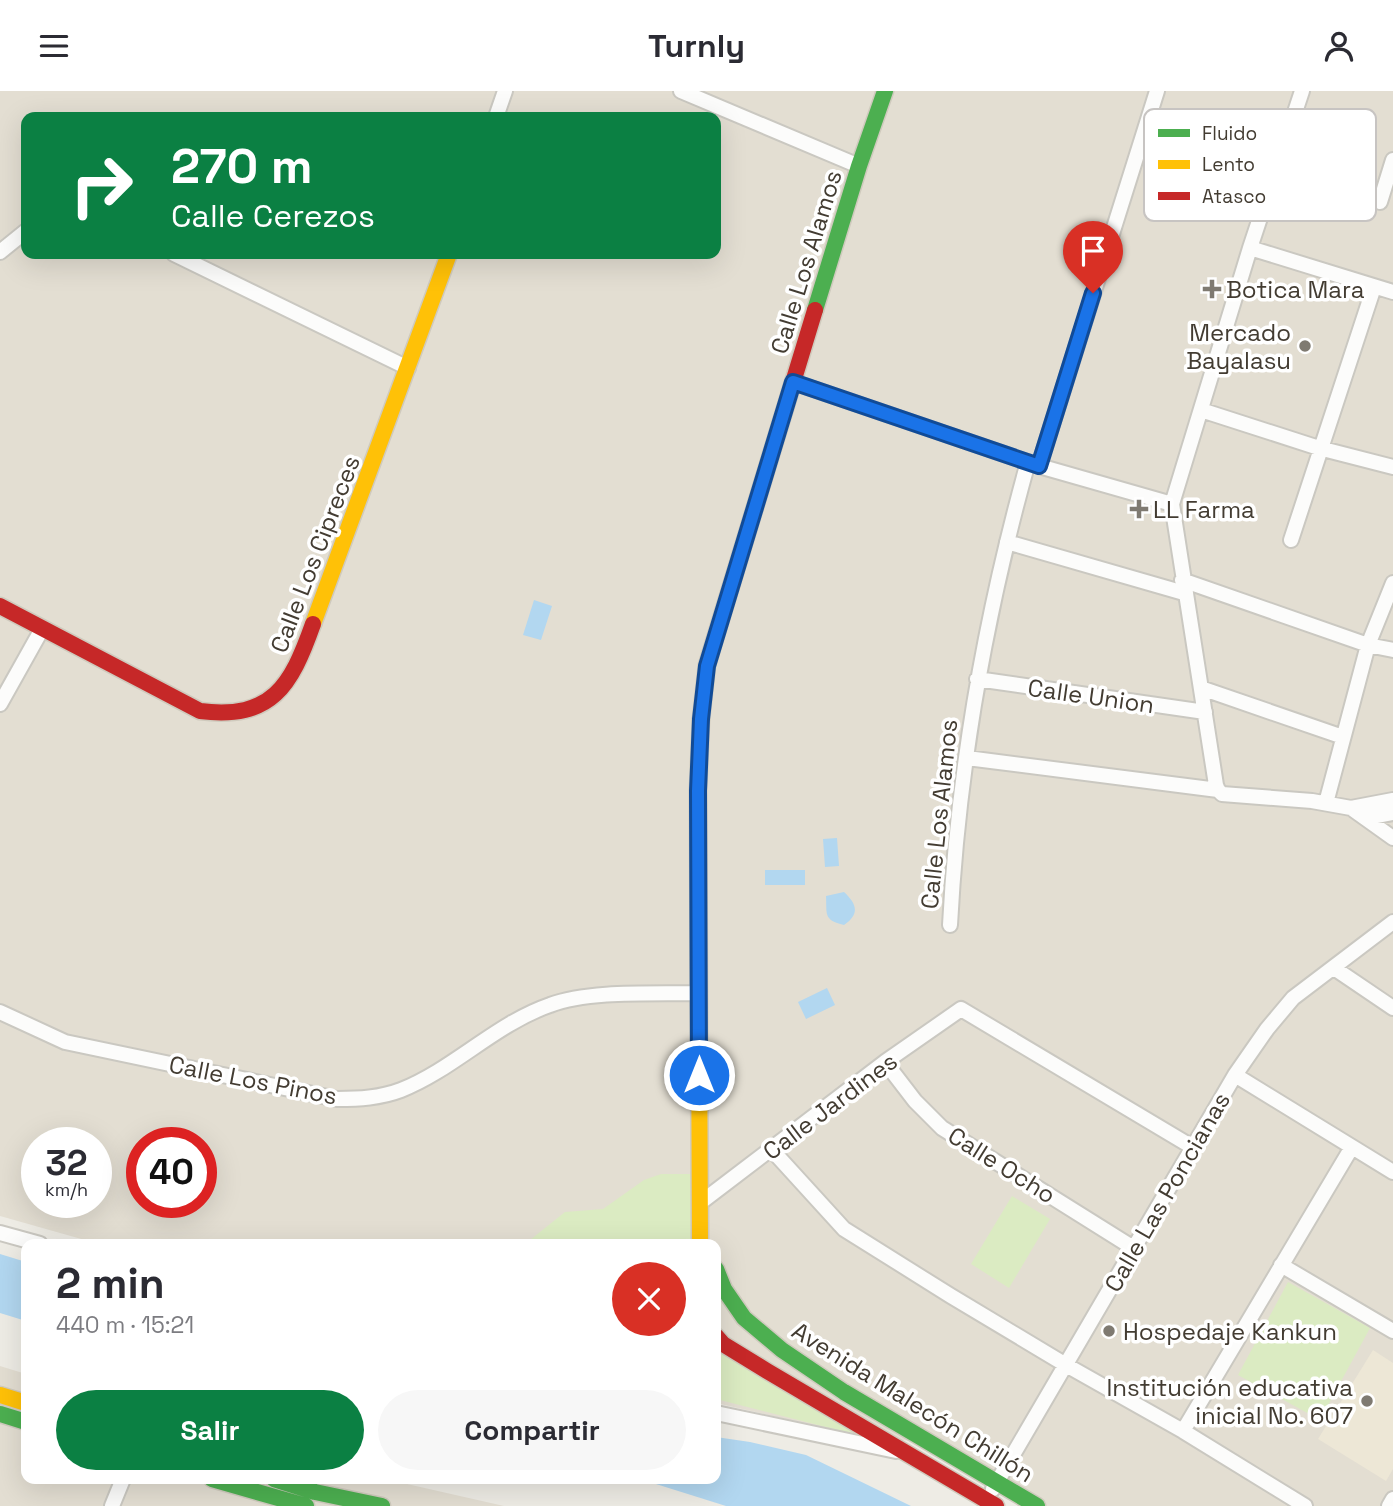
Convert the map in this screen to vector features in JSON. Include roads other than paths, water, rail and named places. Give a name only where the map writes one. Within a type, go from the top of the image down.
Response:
[{"type":"street","points":[[498,112],[505,91]]},
{"type":"street","points":[[681,91],[859,166]]},
{"type":"street","name":"Calle Los Alamos","points":[[702,1239],[698,791],[701,719],[707,666],[859,166],[885,91]]},
{"type":"street","name":"Calle Los Alamos","points":[[1151,109],[1157,91]]},
{"type":"street","points":[[1296,109],[1302,91]]},
{"type":"street","name":"Calle Los Alamos","points":[[950,925],[953,863],[978,679],[1007,542],[1144,130]]},
{"type":"street","points":[[1380,202],[1393,160]]},
{"type":"street","points":[[1218,790],[1183,587],[1172,505],[1259,221]]},
{"type":"street","points":[[0,252],[21,235]]},
{"type":"street","points":[[1250,248],[1393,292]]},
{"type":"street","points":[[184,259],[408,368]]},
{"type":"street","name":"Calle Los Cipreces","points":[[0,606],[201,711],[227,715],[256,709],[280,691],[299,664],[447,259]]},
{"type":"street","points":[[1291,540],[1374,287]]},
{"type":"street","points":[[793,382],[1033,464],[1172,505]]},
{"type":"street","points":[[1201,409],[1320,448],[1393,467]]},
{"type":"street","points":[[1007,542],[1183,587],[1368,645],[1393,650]]},
{"type":"street","points":[[1326,803],[1368,645],[1393,583]]},
{"type":"street","points":[[0,703],[42,629]]},
{"type":"street","name":"Calle Union","points":[[978,679],[1205,712]]},
{"type":"street","points":[[1201,688],[1343,737]]},
{"type":"street","points":[[967,758],[1218,790],[1222,794],[1326,803],[1351,808],[1393,800]]},
{"type":"street","points":[[1351,808],[1393,838]]},
{"type":"street","points":[[1366,818],[1393,813]]},
{"type":"street","name":"Calle Las Poncianas","points":[[991,1503],[998,1482],[1235,1075],[1288,1003],[1393,922]]},
{"type":"street","points":[[1334,968],[1393,1008]]},
{"type":"street","name":"Calle Los Pinos","points":[[0,1013],[65,1042],[303,1094],[347,1099],[368,1098],[400,1091],[428,1077],[520,1017],[550,1004],[578,997],[699,993]]},
{"type":"street","name":"Calle Jardines","points":[[700,1203],[885,1062],[961,1009],[1194,1148]]},
{"type":"street","name":"Calle Ocho","points":[[885,1062],[915,1101],[942,1128],[1135,1249]]},
{"type":"street","points":[[1235,1075],[1393,1172]]},
{"type":"street","points":[[1184,1431],[1352,1147]]},
{"type":"street","points":[[772,1150],[844,1229],[1066,1365],[1184,1431],[1305,1506]]},
{"type":"street","points":[[0,1233],[22,1239]]},
{"type":"street","points":[[1281,1265],[1393,1331]]},
{"type":"street","name":"Avenida Malecón Chillón","points":[[721,1282],[744,1318],[782,1350],[844,1392],[1037,1506]]},
{"type":"street","name":"Avenida Malecón Chillón","points":[[721,1342],[991,1503]]},
{"type":"street","points":[[0,1395],[21,1401]]},
{"type":"street","points":[[0,1414],[21,1420]]},
{"type":"street","points":[[721,1414],[908,1454]]},
{"type":"street","points":[[112,1506],[121,1484]]},
{"type":"street","points":[[223,1484],[258,1500],[306,1506]]},
{"type":"street","points":[[290,1484],[383,1506]]},
{"type":"street","points":[[1389,1506],[1393,1499]]},
{"type":"water","points":[[534,600],[552,606],[541,640],[523,635]]},
{"type":"water","points":[[837,838],[839,866],[825,867],[823,839]]},
{"type":"water","points":[[765,870],[805,870],[805,885],[765,885]]},
{"type":"water","points":[[844,892],[855,909],[853,917],[844,925],[829,918],[826,896]]},
{"type":"water","points":[[827,988],[835,1005],[806,1019],[798,1002]]},
{"type":"water","points":[[0,1254],[21,1260],[21,1319],[0,1313]]},
{"type":"water","points":[[721,1438],[806,1455],[911,1506],[726,1506],[656,1484],[721,1484]]},
{"type":"place","name":"Botica Mara","points":[[1212,289]]},
{"type":"place","name":"Mercado Bayalasu","points":[[1305,346]]},
{"type":"place","name":"LL Farma","points":[[1139,509]]},
{"type":"place","name":"Hospedaje Kankun","points":[[1109,1331]]},
{"type":"place","name":"Institución educativa inicial No. 607","points":[[1367,1401]]}]
